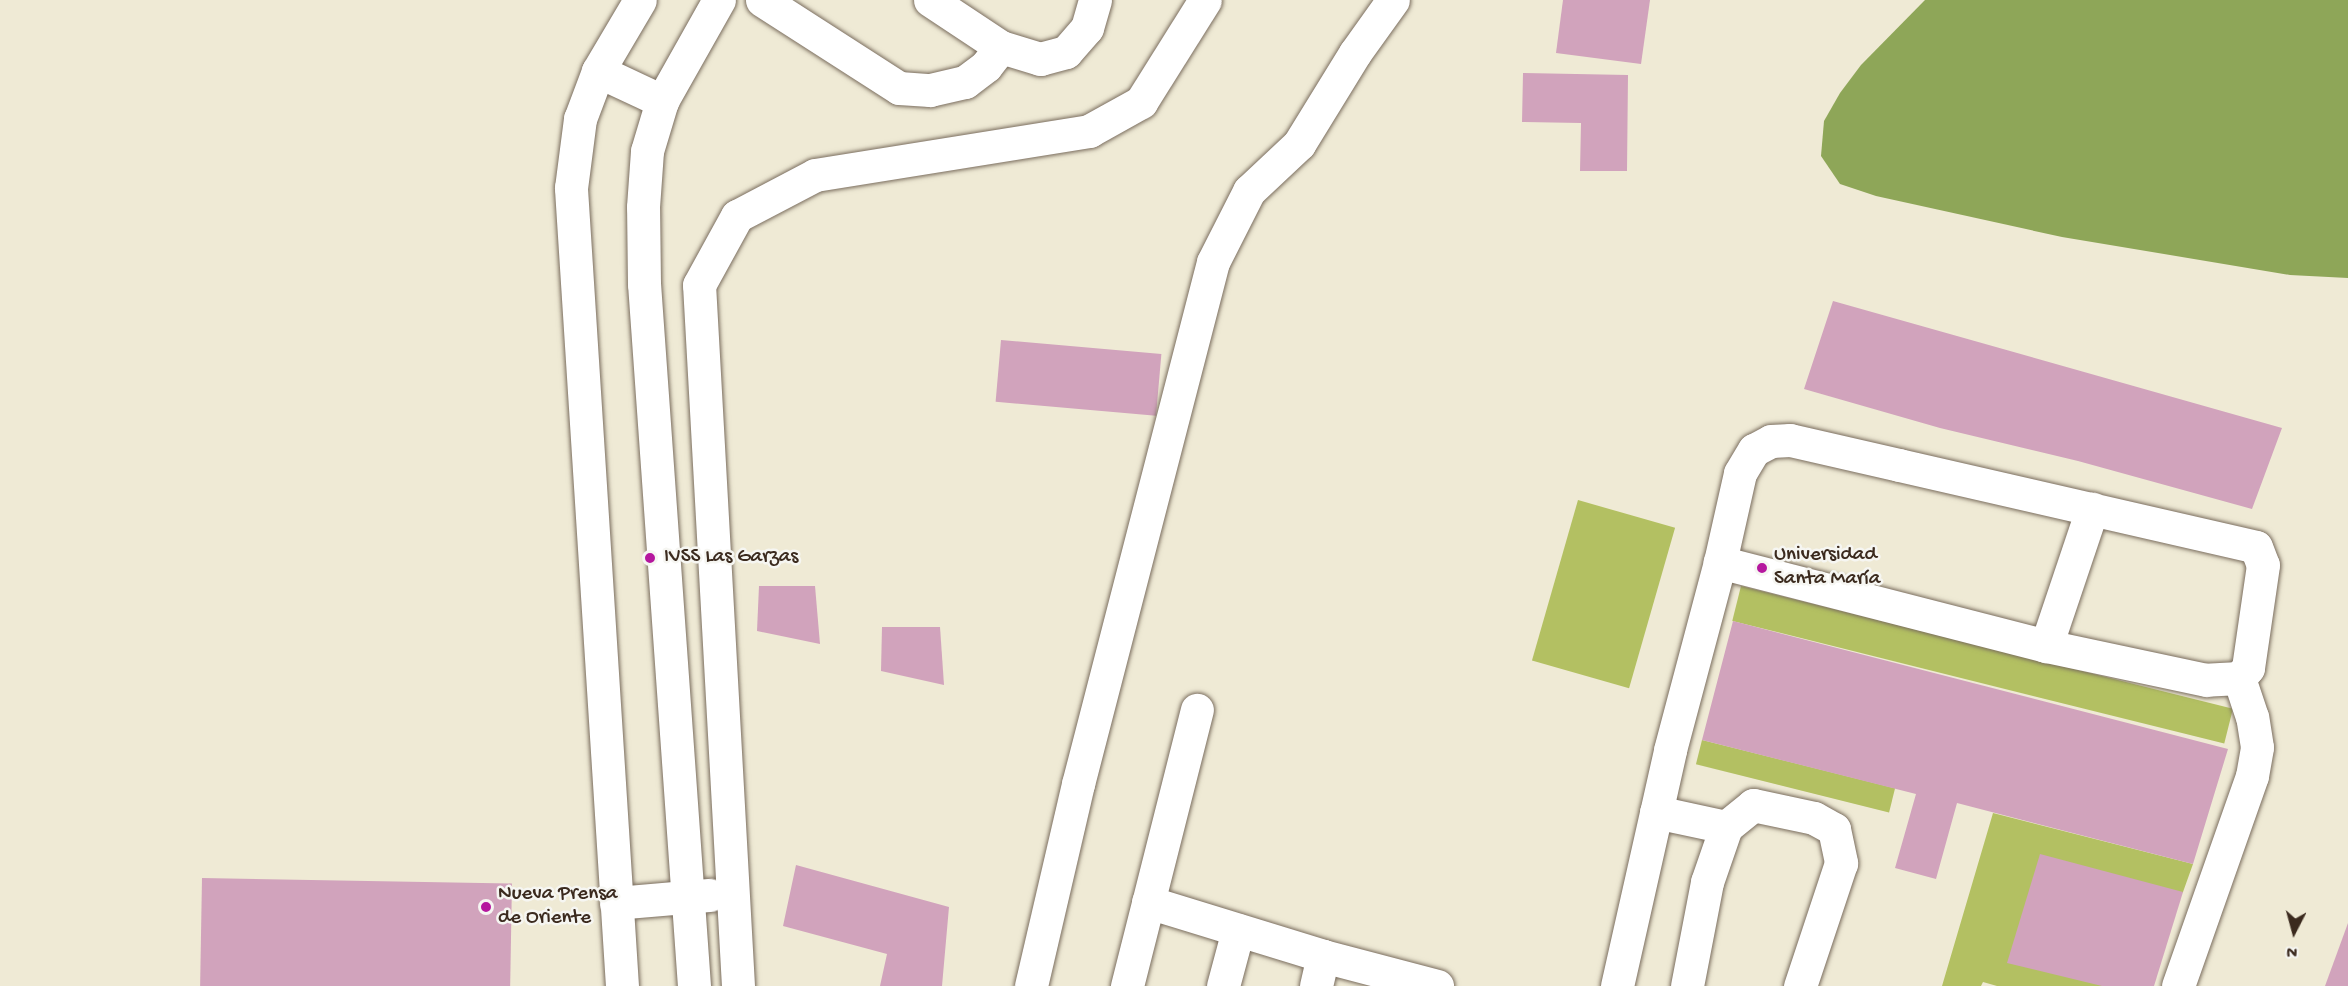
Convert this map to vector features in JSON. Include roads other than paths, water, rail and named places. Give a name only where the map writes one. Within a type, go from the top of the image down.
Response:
[{"type":"street","points":[[613,979],[616,903],[571,188],[580,119],[598,71],[640,0]]},
{"type":"street","points":[[694,986],[644,284],[643,207],[647,151],[662,101],[718,0]]},
{"type":"street","points":[[762,0],[899,88],[930,90],[965,82],[986,66],[1001,47]]},
{"type":"street","points":[[930,0],[1001,47],[1041,58],[1066,52],[1087,28],[1095,0]]},
{"type":"street","points":[[738,986],[699,285],[737,216],[815,175],[1089,131],[1140,102],[1205,0]]},
{"type":"street","points":[[1031,986],[1078,784],[1213,262],[1249,191],[1299,144],[1355,53],[1393,0]]},
{"type":"street","points":[[598,71],[662,101]]},
{"type":"street","points":[[1617,986],[1656,812],[1720,562],[1740,473],[1754,450],[1771,441],[1790,440],[2256,547],[2263,565],[2262,585],[2248,668],[2240,678],[2206,680],[2046,646],[1720,562]]},
{"type":"street","points":[[2046,646],[2092,509]]},
{"type":"street","points":[[2178,986],[2252,776],[2257,747],[2252,717],[2240,678]]},
{"type":"street","points":[[1127,986],[1197,710]]},
{"type":"street","points":[[1687,986],[1707,882],[1726,827],[1753,805],[1814,818],[1834,829],[1841,863],[1800,986]]},
{"type":"street","points":[[1656,812],[1726,827]]},
{"type":"street","points":[[616,903],[732,894]]},
{"type":"street","points":[[1148,902],[1238,930],[1320,971],[1424,984]]},
{"type":"street","points":[[1223,986],[1238,930]]},
{"type":"place","name":"IVSS Las Garzas","points":[[650,558]]},
{"type":"place","name":"Universidad Santa María","points":[[1762,568]]},
{"type":"place","name":"Nueva Prensa de Oriente","points":[[486,907]]}]
